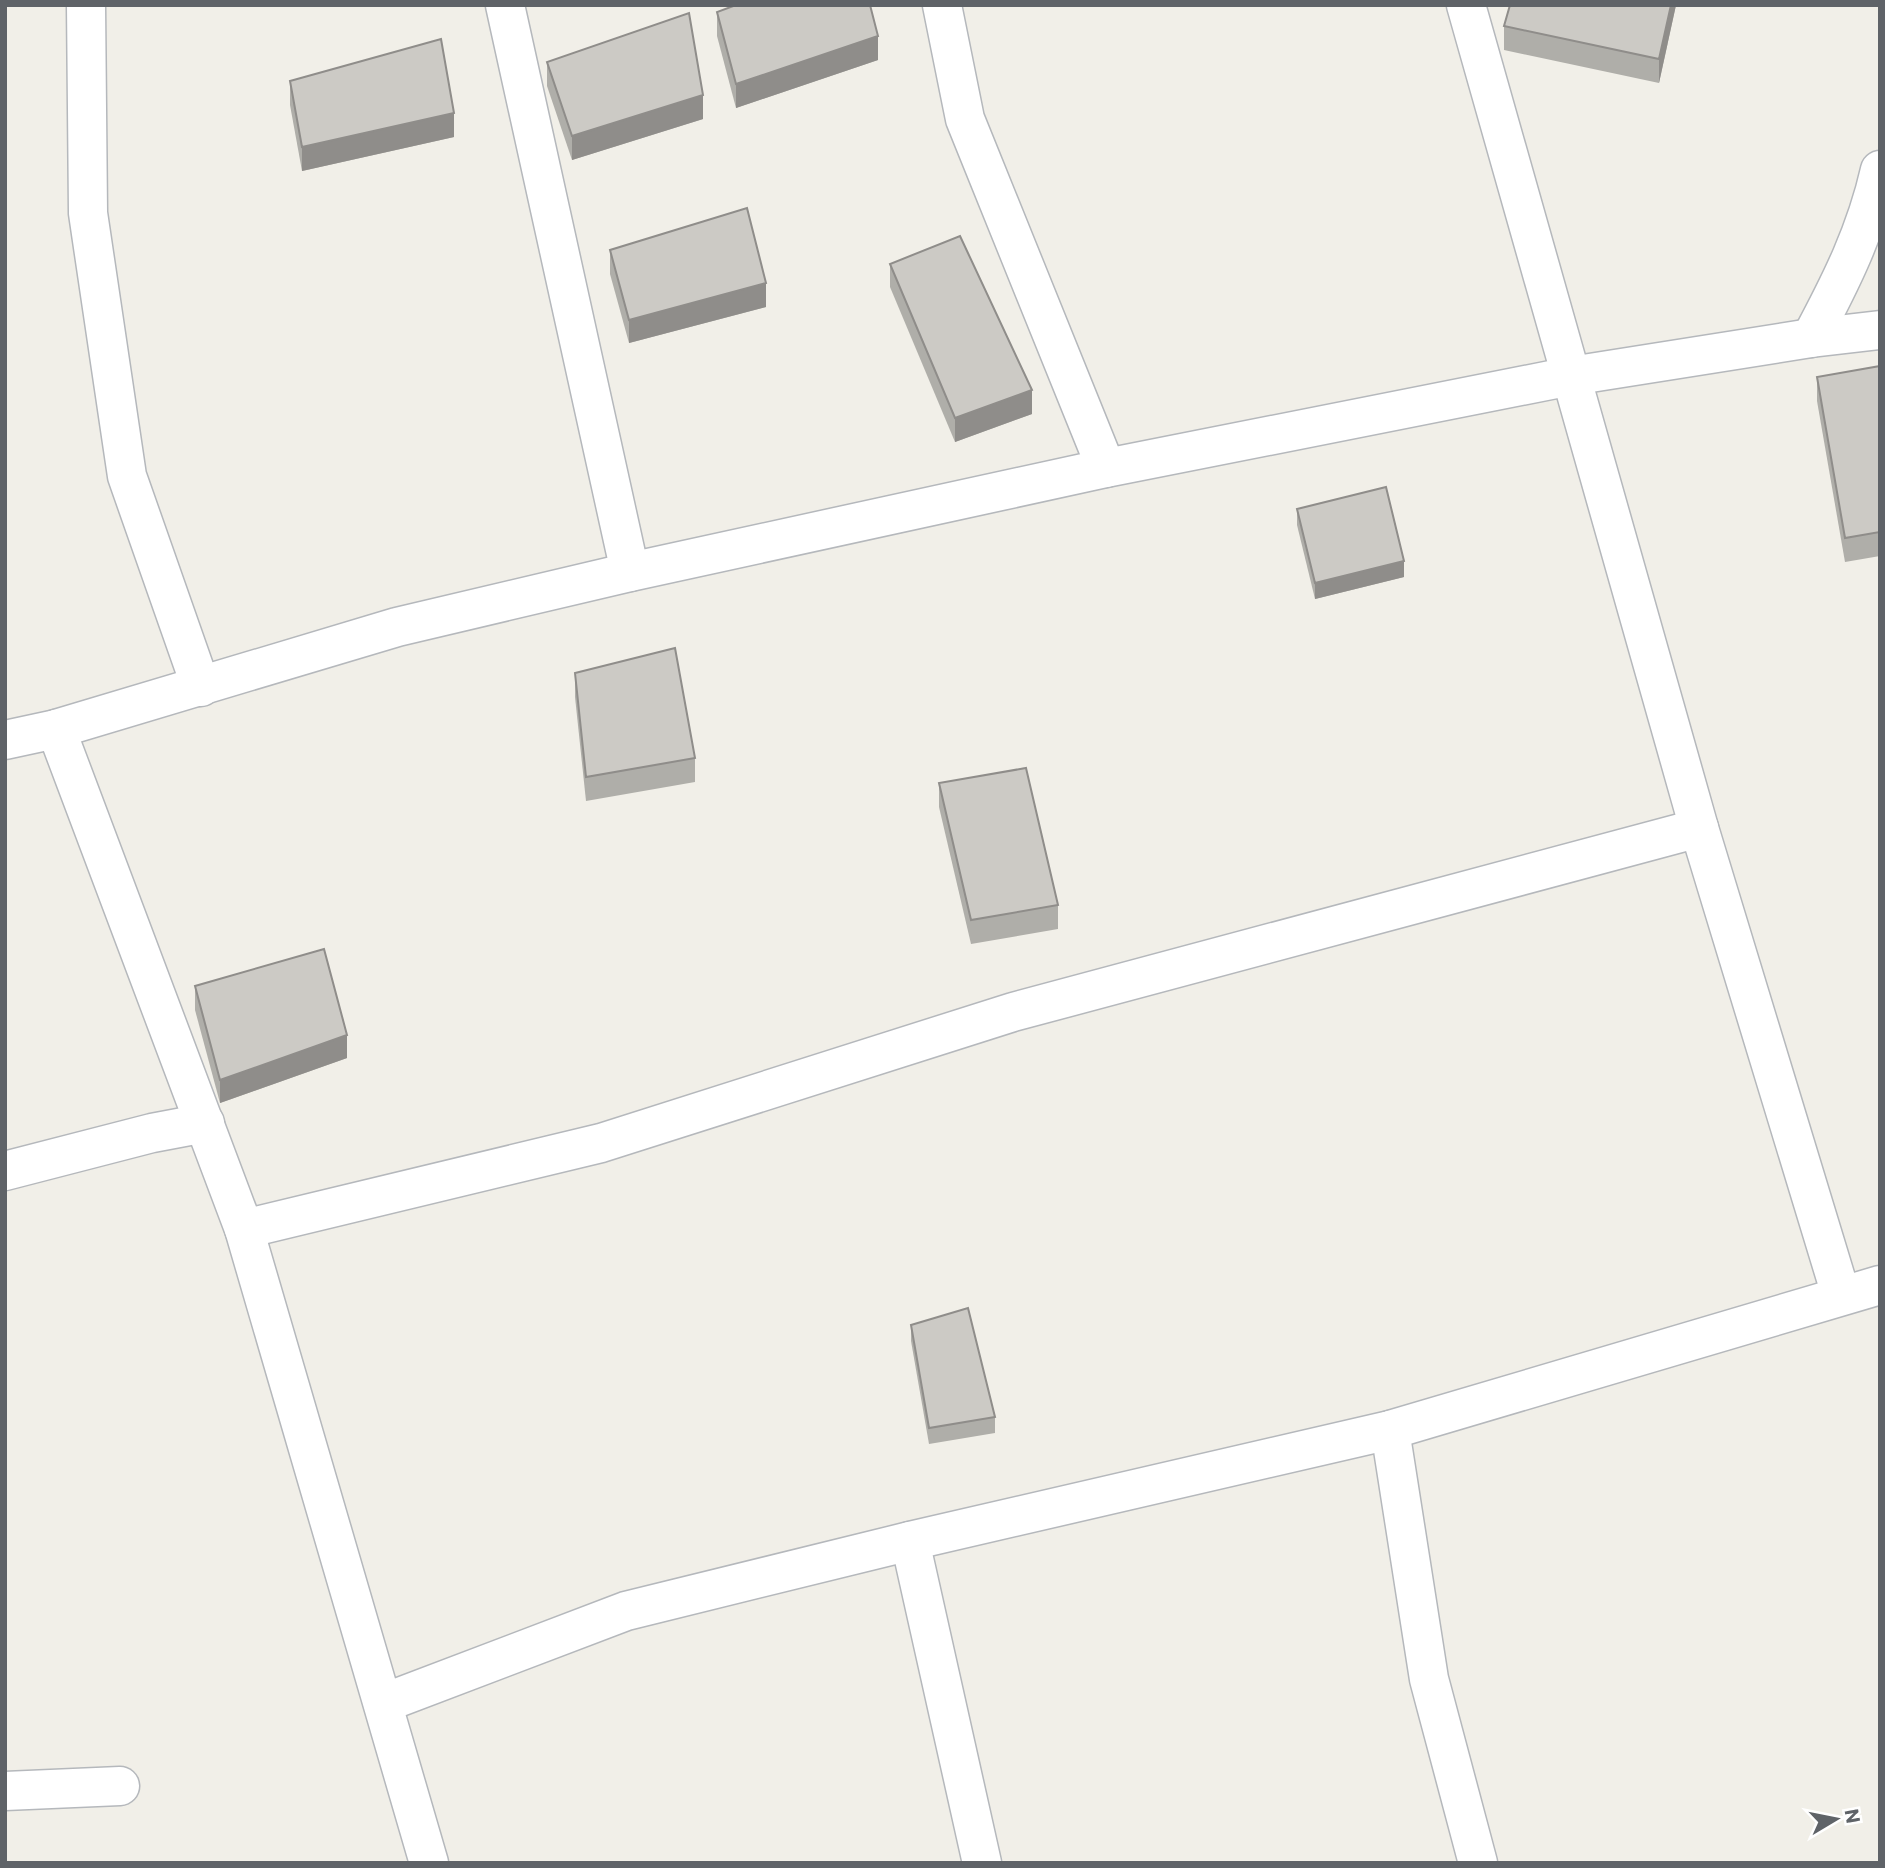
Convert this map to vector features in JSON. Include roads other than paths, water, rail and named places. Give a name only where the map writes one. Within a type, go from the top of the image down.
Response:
[{"type":"street","points":[[86,5],[88,213],[127,476],[201,687]]},
{"type":"street","points":[[505,5],[630,572]]},
{"type":"street","points":[[942,5],[965,119],[1106,468]]},
{"type":"street","points":[[1466,5],[1699,828],[1841,1295]]},
{"type":"street","points":[[1811,338],[1844,276],[1869,216],[1880,170]]},
{"type":"street","points":[[5,740],[57,729],[397,627],[630,572],[1106,468],[1571,376],[1811,338],[1880,330]]},
{"type":"street","points":[[57,729],[244,1229],[429,1863]]},
{"type":"street","points":[[244,1229],[601,1143],[1013,1012],[1699,828]]},
{"type":"street","points":[[5,1171],[152,1133],[205,1123]]},
{"type":"street","points":[[384,1703],[626,1611],[909,1541],[1390,1430],[1880,1285]]},
{"type":"street","points":[[1390,1430],[1429,1679],[1478,1863]]},
{"type":"street","points":[[909,1541],[982,1863]]},
{"type":"street","points":[[5,1790],[120,1786]]}]
